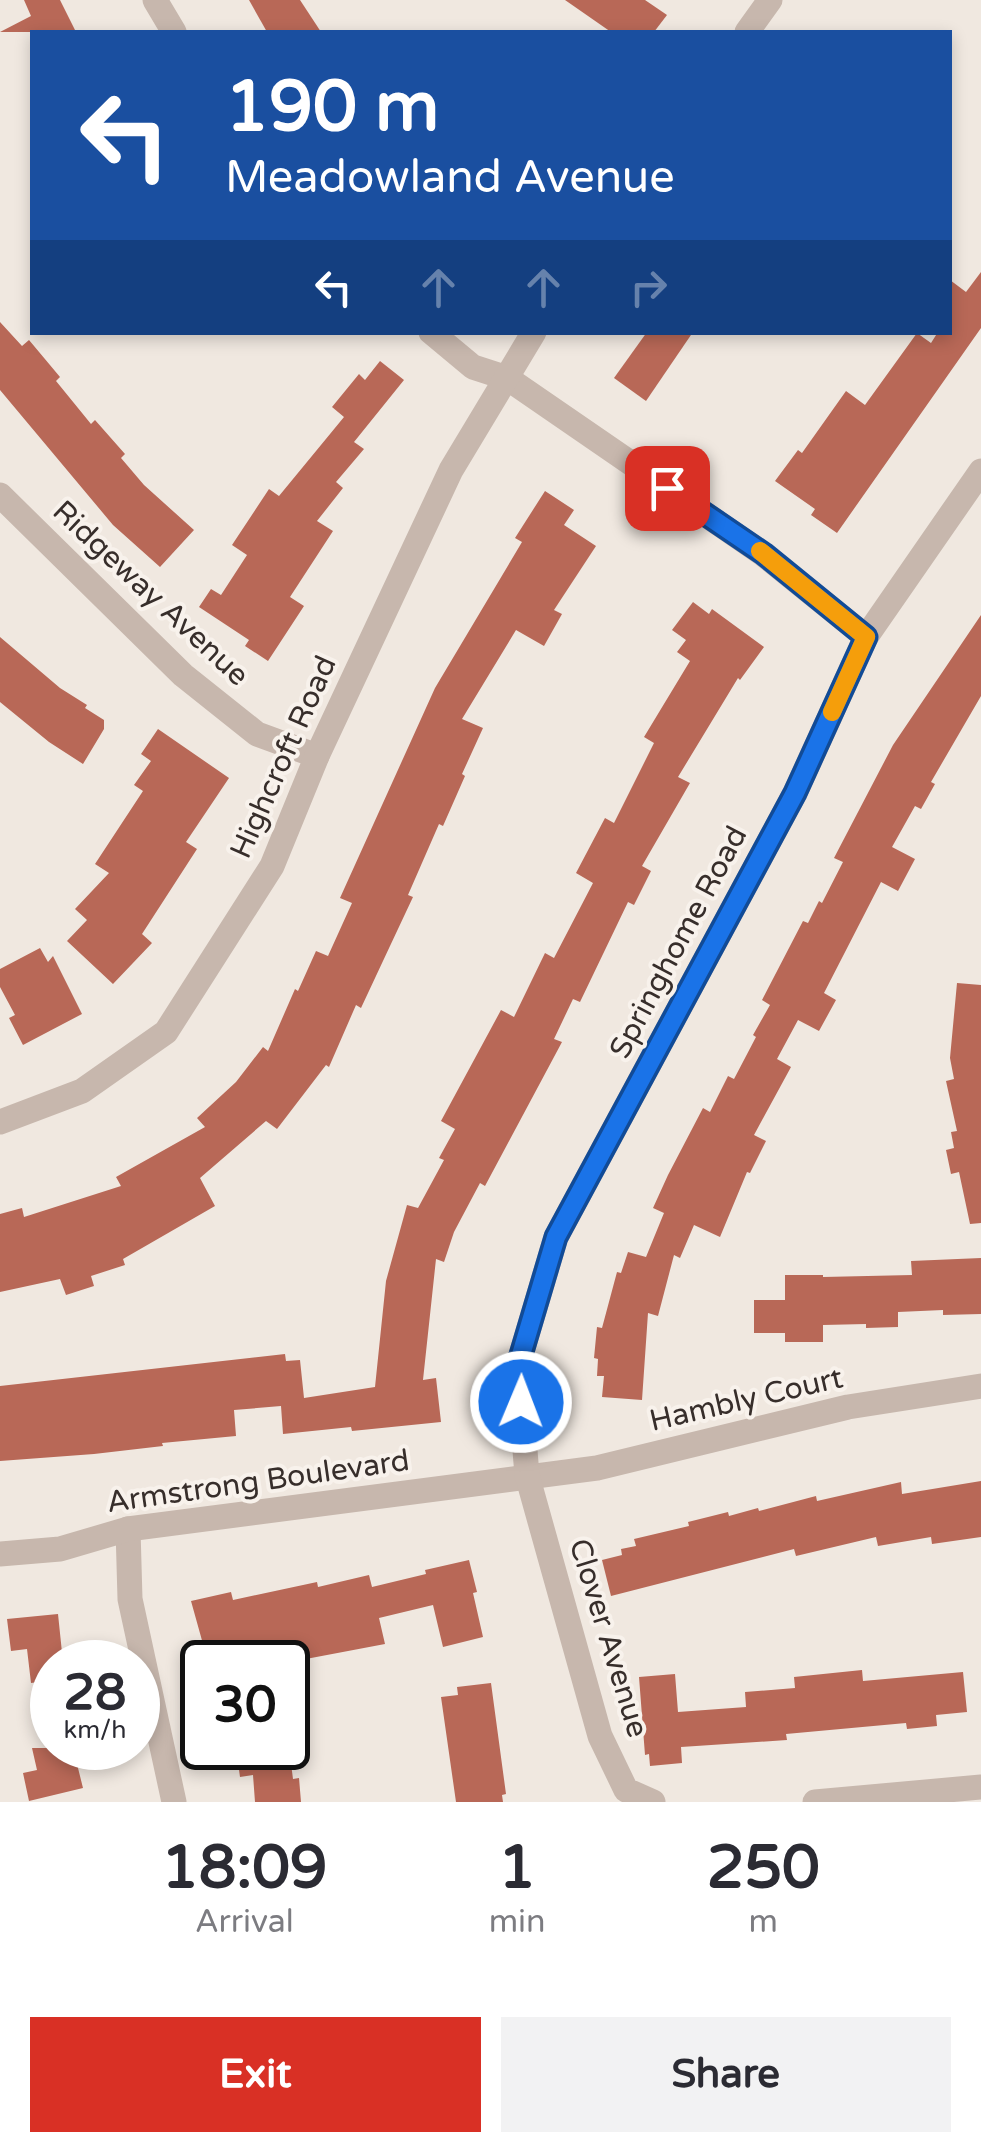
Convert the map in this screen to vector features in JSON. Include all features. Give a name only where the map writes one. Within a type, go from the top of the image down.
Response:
[{"type":"street","points":[[155,0],[173,30]]},
{"type":"street","points":[[748,30],[770,0]]},
{"type":"street","points":[[434,335],[473,367],[507,378],[764,554],[866,637]]},
{"type":"street","name":"Highcroft Road","points":[[0,1122],[82,1091],[166,1032],[272,866],[317,756],[451,470],[532,335]]},
{"type":"street","name":"Springhome Road","points":[[526,1475],[518,1365],[556,1237],[795,793],[866,637],[981,470]]},
{"type":"street","name":"Ridgeway Avenue","points":[[0,494],[184,675],[257,734],[317,756]]},
{"type":"street","name":"Hambly Court","points":[[526,1475],[597,1468],[848,1407],[981,1386]]},
{"type":"street","name":"Armstrong Boulevard","points":[[0,1554],[60,1549],[128,1528],[526,1475]]},
{"type":"street","name":"Clover Avenue","points":[[526,1475],[600,1736],[626,1790],[653,1802]]},
{"type":"street","points":[[128,1528],[130,1599],[174,1802]]},
{"type":"street","points":[[815,1802],[981,1788]]},
{"type":"building","points":[[24,0],[60,0],[75,30],[0,32],[31,16]]},
{"type":"building","points":[[249,0],[300,0],[320,30],[266,30]]},
{"type":"building","points":[[565,0],[645,0],[667,15],[656,30],[608,30]]},
{"type":"building","points":[[981,272],[981,328],[837,533],[811,515],[815,509],[775,481],[798,450],[802,453],[846,391],[865,405],[916,335],[931,343],[936,335],[952,335],[952,282],[966,292]]},
{"type":"building","points":[[0,322],[22,346],[29,340],[91,424],[95,420],[125,454],[121,458],[144,485],[194,530],[160,567],[113,525],[0,390]]},
{"type":"building","points":[[645,335],[691,335],[646,401],[614,378]]},
{"type":"building","points":[[380,361],[404,380],[354,442],[364,449],[336,482],[343,488],[317,521],[333,531],[290,597],[304,606],[268,661],[245,646],[249,640],[199,607],[211,589],[221,595],[247,555],[232,545],[269,489],[279,496],[344,417],[332,407],[359,374],[365,380]]},
{"type":"building","points":[[545,491],[574,510],[564,525],[596,546],[554,610],[562,614],[544,646],[516,630],[462,719],[483,728],[462,774],[465,776],[408,895],[413,897],[361,1008],[356,1005],[329,1067],[326,1065],[277,1129],[266,1121],[200,1178],[215,1206],[123,1259],[125,1265],[91,1276],[94,1286],[66,1295],[60,1279],[0,1292],[0,1214],[22,1208],[24,1217],[121,1186],[116,1177],[205,1127],[197,1118],[236,1082],[263,1047],[268,1051],[316,951],[328,956],[352,903],[340,898],[435,688],[522,542],[515,538]]},
{"type":"building","points":[[693,602],[709,614],[712,609],[764,647],[738,678],[678,777],[690,783],[642,866],[651,871],[634,905],[628,902],[580,1002],[573,999],[554,1039],[562,1042],[485,1186],[480,1183],[454,1232],[444,1262],[436,1259],[423,1380],[436,1378],[441,1422],[283,1434],[281,1406],[234,1410],[236,1436],[0,1461],[0,1386],[285,1354],[286,1361],[300,1360],[304,1398],[375,1387],[386,1281],[407,1205],[418,1208],[444,1160],[439,1158],[455,1129],[441,1121],[501,1010],[514,1017],[545,953],[554,958],[593,883],[576,873],[605,818],[614,823],[654,743],[644,737],[690,661],[677,652],[686,640],[672,630]]},
{"type":"building","points":[[981,615],[981,696],[931,782],[935,784],[921,809],[915,806],[892,847],[915,859],[898,891],[881,882],[824,993],[836,1000],[819,1031],[798,1020],[777,1059],[791,1067],[754,1135],[766,1141],[750,1173],[747,1172],[720,1237],[694,1225],[680,1258],[674,1255],[658,1316],[648,1313],[642,1400],[602,1397],[604,1376],[597,1376],[598,1359],[594,1358],[597,1327],[602,1328],[617,1272],[621,1273],[628,1252],[646,1257],[664,1213],[653,1208],[668,1175],[703,1108],[710,1112],[728,1076],[734,1079],[756,1037],[753,1035],[770,1005],[762,1000],[803,921],[808,923],[819,901],[822,903],[843,862],[834,858],[893,745]]},
{"type":"building","points":[[0,637],[104,720],[104,729],[83,764],[0,702]]},
{"type":"building","points":[[158,729],[229,778],[186,842],[197,849],[142,934],[152,943],[113,984],[67,941],[87,920],[75,909],[109,873],[95,864],[143,791],[134,785],[151,761],[141,754]]},
{"type":"building","points":[[40,948],[48,962],[53,956],[82,1014],[23,1045],[9,1018],[15,1015],[0,987],[0,969]]},
{"type":"building","points":[[957,983],[981,985],[981,1223],[970,1224],[959,1172],[951,1174],[946,1150],[954,1148],[951,1132],[957,1131],[946,1081],[954,1079],[950,1058]]},
{"type":"building","points":[[981,1258],[981,1314],[943,1315],[943,1310],[898,1312],[898,1327],[823,1325],[823,1342],[785,1342],[785,1333],[754,1333],[754,1300],[785,1300],[785,1275],[912,1275],[911,1261]]},
{"type":"building","points":[[981,1481],[981,1537],[932,1544],[931,1537],[878,1546],[876,1537],[796,1556],[794,1549],[611,1596],[602,1560],[636,1546],[634,1539],[689,1526],[688,1522],[728,1512],[729,1516],[758,1508],[759,1511],[816,1496],[817,1501],[901,1482],[902,1494]]},
{"type":"building","points":[[469,1560],[483,1637],[443,1647],[433,1605],[379,1618],[385,1644],[310,1658],[310,1640],[202,1640],[191,1601],[231,1592],[233,1600],[369,1575],[372,1587],[426,1574],[425,1570]]},
{"type":"building","points":[[58,1614],[61,1640],[30,1640],[30,1674],[27,1649],[11,1651],[7,1619]]},
{"type":"building","points":[[862,1670],[863,1681],[963,1672],[967,1712],[936,1715],[937,1726],[907,1729],[906,1723],[786,1734],[787,1740],[681,1747],[682,1763],[650,1766],[649,1754],[645,1755],[639,1677],[675,1674],[678,1712],[746,1707],[745,1692],[795,1688],[794,1677]]},
{"type":"building","points":[[491,1683],[506,1794],[502,1795],[503,1802],[456,1802],[441,1697],[458,1695],[457,1687]]},
{"type":"building","points":[[78,1770],[83,1788],[29,1801],[23,1773]]},
{"type":"building","points":[[239,1770],[292,1770],[293,1779],[299,1778],[301,1802],[255,1802],[253,1775],[240,1777]]},
{"type":"slow traffic","points":[[760,551],[866,637],[832,712]]},
{"type":"route","points":[[521,1402],[518,1365],[556,1237],[795,793],[866,637],[764,554],[667,488]]}]
